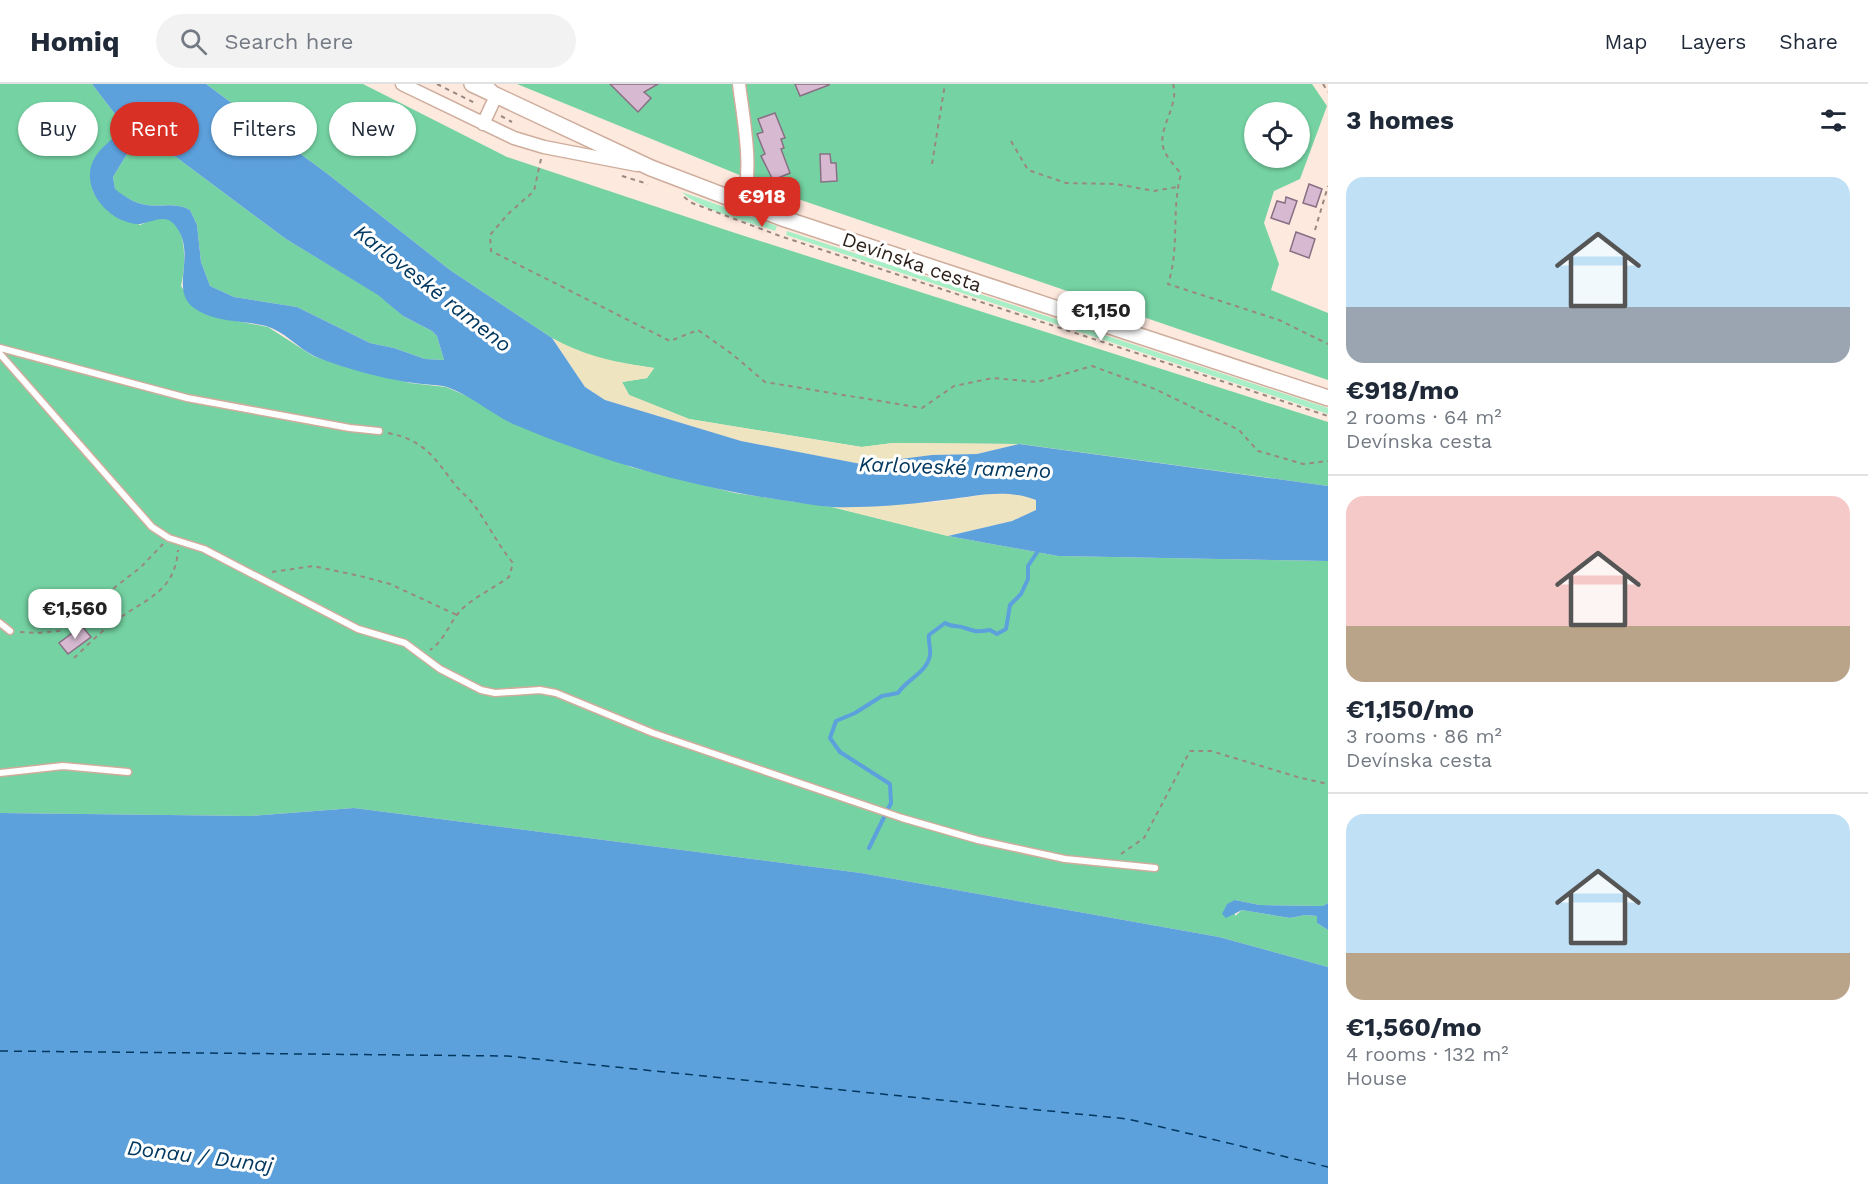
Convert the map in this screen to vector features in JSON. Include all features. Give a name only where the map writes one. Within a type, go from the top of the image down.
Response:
[{"type":"street","points":[[402,84],[514,138],[544,147],[651,168]]},
{"type":"street","name":"Devínska cesta","points":[[472,84],[651,168],[742,203],[1055,310],[1328,398]]},
{"type":"street","points":[[477,121],[496,96],[485,84]]},
{"type":"street","points":[[739,84],[746,143],[746,192],[742,203]]},
{"type":"lane","points":[[0,348],[187,398],[356,429],[380,431]]},
{"type":"lane","points":[[0,354],[152,527],[169,538],[204,549],[358,629],[405,643],[440,669],[481,690],[495,693],[540,690],[556,693],[653,733],[873,809],[978,840],[1065,859],[1155,868]]},
{"type":"lane","points":[[0,623],[10,631]]},
{"type":"lane","points":[[0,772],[63,766],[128,772]]},
{"type":"path","points":[[932,164],[945,84]]},
{"type":"path","points":[[1173,84],[1169,120],[1164,128],[1164,150],[1181,174],[1177,187],[1174,264],[1168,284],[1279,320],[1328,344]]},
{"type":"path","points":[[1323,84],[1328,92]]},
{"type":"path","points":[[1011,141],[1028,170],[1066,183],[1116,184],[1154,191],[1177,187]]},
{"type":"path","points":[[542,156],[534,192],[508,214],[490,235],[491,251],[670,341],[698,330],[732,354],[765,382],[922,408],[954,386],[993,378],[1037,382],[1092,366],[1155,389],[1239,430],[1258,452],[1303,464],[1328,461]]},
{"type":"path","points":[[621,176],[655,185]]},
{"type":"path","points":[[1315,230],[1328,186]]},
{"type":"path","points":[[680,193],[692,203],[780,237],[1328,416]]},
{"type":"path","points":[[380,431],[408,438],[424,447],[438,460],[473,504],[495,541],[513,563],[509,577],[476,598],[458,615],[437,645],[421,656]]},
{"type":"path","points":[[10,631],[37,633],[59,631],[141,567],[169,538]]},
{"type":"path","points":[[75,658],[112,623],[157,594],[170,580],[176,570],[179,541]]},
{"type":"path","points":[[252,574],[313,566],[390,584],[458,615]]},
{"type":"path","points":[[1119,856],[1144,838],[1190,751],[1211,751],[1328,784]]},
{"type":"green space","points":[[0,84],[92,84],[110,107],[110,144],[92,166],[93,192],[140,225],[161,218],[168,219],[175,224],[184,250],[181,286],[195,308],[216,317],[268,327],[313,356],[410,383],[446,387],[631,467],[735,493],[832,507],[948,536],[1058,556],[1328,561],[1328,903],[1323,906],[1260,905],[1235,900],[1235,916],[1242,910],[1290,918],[1305,915],[1317,916],[1317,923],[1328,930],[1328,967],[1219,937],[861,873],[354,808],[250,816],[0,813]]},
{"type":"green space","points":[[206,84],[363,84],[399,102],[329,102],[329,156],[416,156],[416,111],[507,157],[729,231],[1328,422],[1328,486],[1020,444],[893,443],[862,447],[689,419],[629,395],[622,382],[647,378],[654,368],[608,361],[580,353],[552,338],[450,270],[303,156],[317,156],[317,102],[230,102]]},
{"type":"green space","points":[[517,84],[1312,84],[1327,106],[1310,152],[1310,102],[1244,102],[1244,168],[1304,168],[1300,179],[1274,191],[1264,223],[1279,264],[1271,290],[1328,313],[1328,380],[798,199]]},
{"type":"green space","points":[[126,156],[176,157],[286,239],[379,295],[403,316],[432,331],[437,336],[444,360],[425,359],[394,348],[370,343],[297,307],[234,297],[210,286],[201,262],[197,225],[190,210],[174,205],[142,204],[130,199],[115,190],[113,177]]},
{"type":"green space","points":[[682,192],[777,226],[775,231],[726,215],[700,204]]},
{"type":"green space","points":[[787,231],[1328,408],[1328,414],[786,235]]},
{"type":"sand","points":[[552,338],[577,350],[602,358],[654,368],[647,378],[622,382],[629,395],[689,419],[861,447],[893,443],[1019,444],[977,454],[932,455],[861,464],[741,441],[605,400],[585,387]]},
{"type":"sand","points":[[996,493],[1018,493],[1036,500],[1037,510],[1012,521],[948,536],[832,507],[935,502]]},
{"type":"water","name":"Karloveské rameno","points":[[92,84],[206,84],[230,102],[211,102],[211,156],[303,156],[450,270],[552,338],[585,387],[605,400],[741,441],[861,464],[932,455],[977,454],[1019,444],[1328,486],[1328,561],[1058,556],[948,536],[1012,521],[1036,510],[1036,500],[1023,496],[986,494],[897,505],[832,507],[714,488],[647,471],[581,450],[509,422],[466,395],[447,387],[418,384],[350,369],[308,353],[273,328],[220,319],[194,308],[183,291],[184,247],[181,235],[174,224],[165,219],[141,224],[125,221],[104,208],[97,198],[90,176],[92,164],[110,140],[110,156],[126,156],[113,177],[115,189],[142,204],[174,205],[190,210],[197,225],[201,262],[210,286],[234,297],[297,307],[370,343],[394,348],[425,359],[444,360],[437,336],[432,331],[403,316],[378,295],[286,239],[174,156],[199,156],[199,102],[110,102],[110,107]]},
{"type":"water","name":"Donau / Dunaj","points":[[354,808],[861,873],[1219,937],[1328,967],[1328,1184],[0,1184],[0,813],[250,816]]},
{"type":"water","points":[[1235,900],[1260,905],[1323,906],[1328,903],[1328,930],[1317,923],[1317,916],[1305,915],[1290,918],[1242,910],[1226,918],[1222,914],[1227,904]]},
{"type":"building","points":[[610,84],[658,84],[644,92],[651,98],[638,112]]},
{"type":"building","points":[[795,84],[829,84],[829,85],[800,96]]},
{"type":"building","points":[[775,113],[785,138],[781,139],[784,148],[781,149],[790,173],[773,180],[761,156],[765,154],[757,134],[763,132],[758,119]]},
{"type":"building","points":[[820,154],[830,154],[831,163],[836,163],[837,181],[821,182]]},
{"type":"building","points":[[1309,184],[1322,189],[1316,207],[1303,203]]},
{"type":"building","points":[[1286,197],[1297,201],[1289,224],[1271,218],[1277,201],[1285,203]]},
{"type":"building","points":[[1296,232],[1315,239],[1309,258],[1290,251]]},
{"type":"building","points":[[82,626],[91,637],[68,654],[59,643]]},
{"type":"waterway","points":[[869,848],[891,803],[890,784],[840,752],[830,738],[836,721],[855,713],[882,696],[898,693],[925,667],[930,655],[929,635],[945,623],[975,631],[990,630],[997,634],[1006,629],[1010,605],[1021,594],[1028,579],[1028,566],[1040,548]]},
{"type":"ferry route","points":[[0,1051],[507,1056],[1128,1119],[1328,1167]]}]
